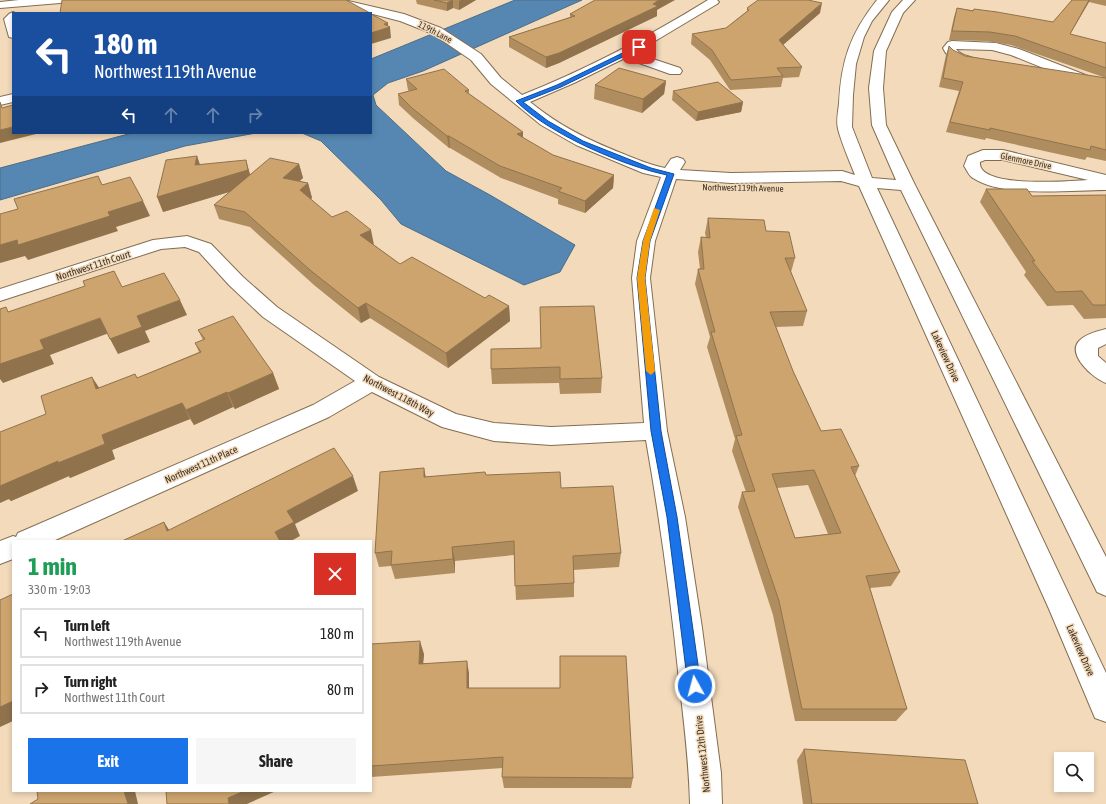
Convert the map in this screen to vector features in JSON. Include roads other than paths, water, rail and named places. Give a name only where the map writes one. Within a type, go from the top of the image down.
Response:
[{"type":"street","points":[[0,5],[60,0]]},
{"type":"street","name":"119th Lane","points":[[330,0],[404,18],[431,28],[459,44],[476,57],[496,81],[519,101]]},
{"type":"street","name":"Lakeview Drive","points":[[883,0],[867,20],[858,37],[850,64],[846,95],[845,127],[866,183],[1063,609],[1106,707]]},
{"type":"street","points":[[909,0],[898,12],[880,51],[876,88],[880,125],[907,185],[989,346],[1106,584]]},
{"type":"street","points":[[519,101],[559,86],[626,54],[714,2]]},
{"type":"street","points":[[16,12],[23,3]]},
{"type":"street","points":[[12,17],[10,19],[12,29]]},
{"type":"street","points":[[982,63],[957,57],[950,52],[949,48],[952,45],[992,46],[1015,52],[1083,79]]},
{"type":"street","points":[[626,54],[675,71]]},
{"type":"street","points":[[1027,71],[1098,82]]},
{"type":"street","points":[[0,101],[12,98]]},
{"type":"street","name":"Northwest 119th Avenue","points":[[519,101],[552,125],[581,142],[620,159],[672,173],[709,189],[846,189],[866,183]]},
{"type":"street","name":"Glenmore Drive","points":[[1106,180],[1003,155],[983,155],[973,159],[972,166],[977,174],[990,181],[1014,186],[1106,185]]},
{"type":"street","name":"Northwest 119th Avenue","points":[[620,159],[648,158],[672,173],[731,178],[842,176],[866,183],[907,185]]},
{"type":"street","name":"Northwest 12th Drive","points":[[672,173],[646,241],[641,278],[656,431],[672,517],[688,628],[705,773],[706,804]]},
{"type":"street","name":"Northwest 118th Way","points":[[187,242],[205,248],[236,281],[270,312],[372,382],[450,421],[494,432],[551,436],[656,431]]},
{"type":"street","name":"Northwest 11th Court","points":[[0,295],[159,244],[187,242]]},
{"type":"street","points":[[1106,336],[1087,344],[1088,358],[1106,375]]},
{"type":"street","name":"Northwest 11th Place","points":[[29,540],[321,411],[372,382]]},
{"type":"street","points":[[0,553],[12,547]]},
{"type":"water","points":[[515,0],[582,0],[423,71],[388,83],[373,95],[376,105],[446,171],[575,245],[560,272],[524,285],[401,224],[381,200],[321,141],[304,134],[372,134],[372,59]]},
{"type":"water","points":[[128,134],[251,134],[185,146],[0,200],[0,168]]}]
